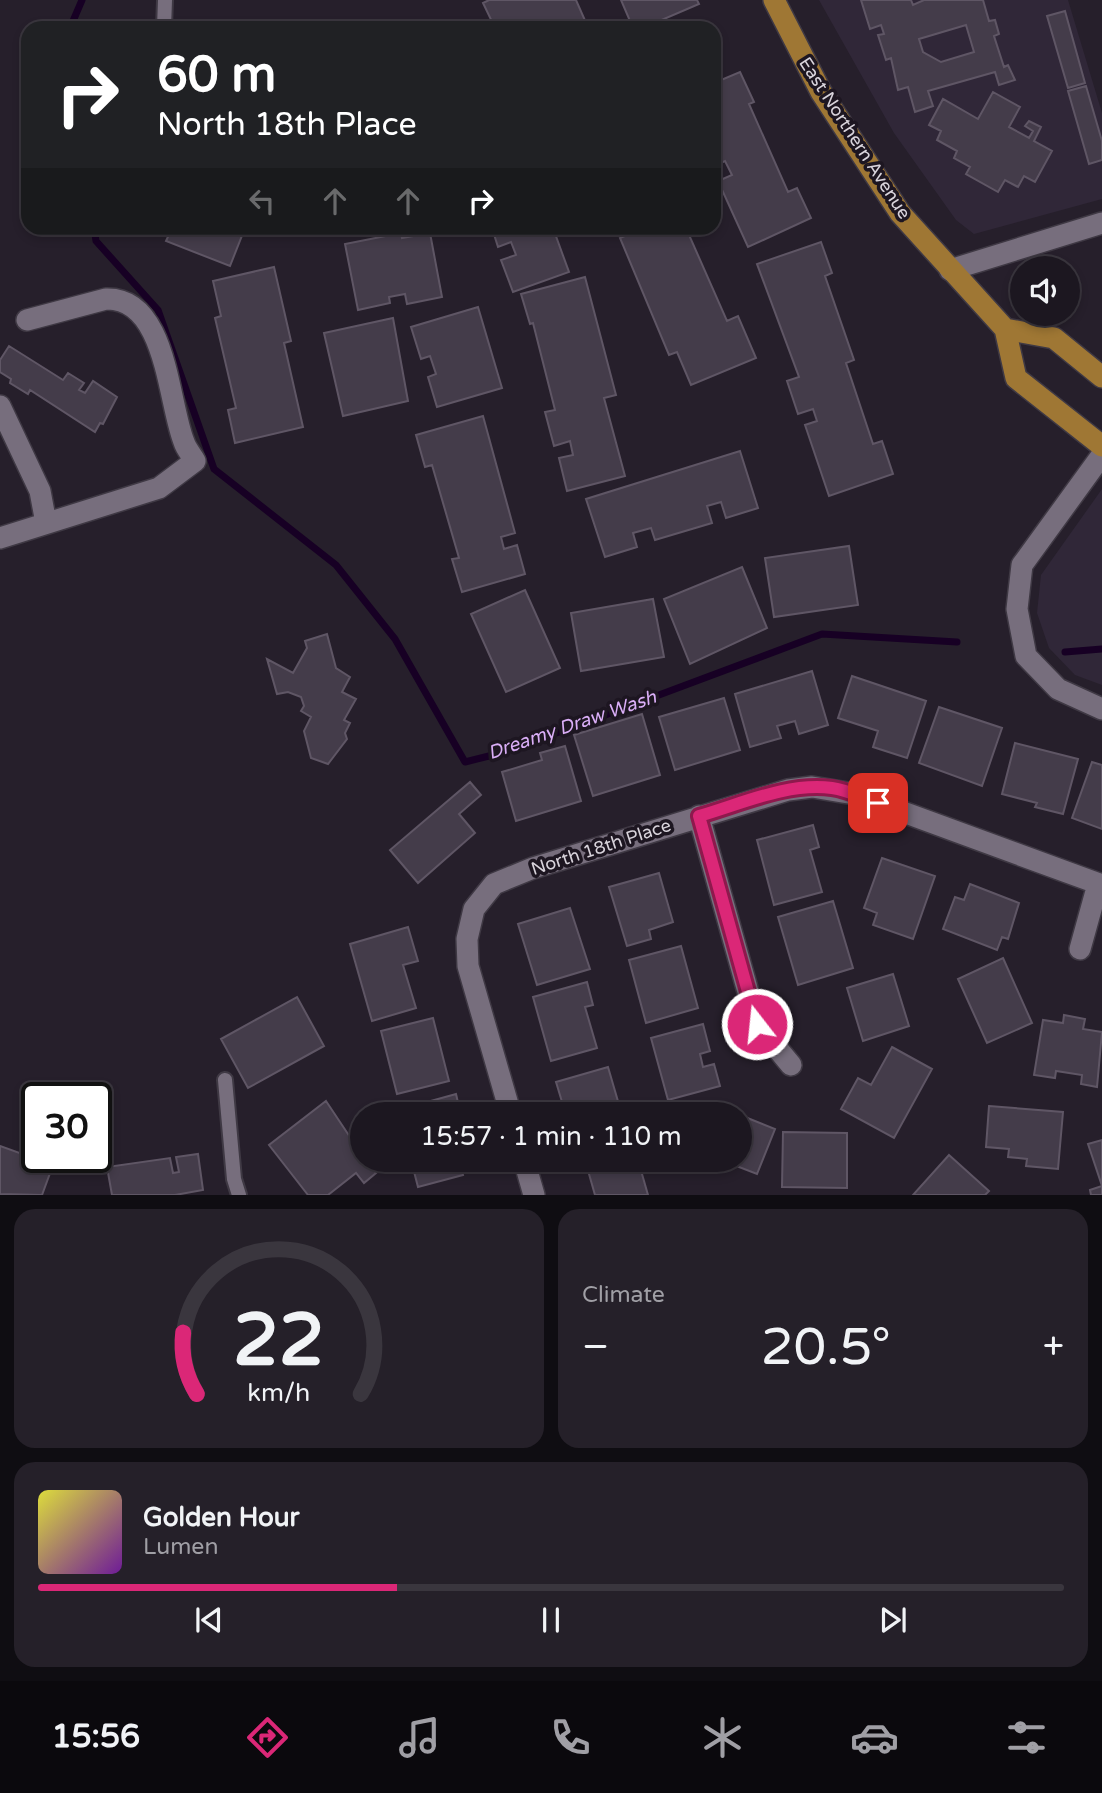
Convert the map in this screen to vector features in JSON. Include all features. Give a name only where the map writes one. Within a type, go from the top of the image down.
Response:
[{"type":"main road","name":"East Northern Avenue","points":[[774,0],[821,92],[900,213],[1005,329]]},
{"type":"main road","points":[[1102,377],[1054,338],[1005,329],[1016,379],[1102,446]]},
{"type":"street","points":[[950,271],[1102,223]]},
{"type":"street","points":[[0,538],[159,488],[195,461],[184,442],[168,368],[142,316],[119,298],[27,320]]},
{"type":"street","points":[[0,406],[40,491],[47,523]]},
{"type":"street","points":[[1102,454],[1048,525],[1022,565],[1017,610],[1026,656],[1058,689],[1102,709]]},
{"type":"street","name":"North 18th Place","points":[[507,1102],[468,966],[467,939],[474,909],[494,884],[533,868],[788,790],[834,788],[1100,885],[1080,949]]},
{"type":"street","points":[[699,816],[757,1024],[791,1065]]},
{"type":"street","points":[[527,1172],[534,1195]]},
{"type":"lane","points":[[164,21],[165,0]]},
{"type":"lane","points":[[225,1080],[234,1180],[239,1195]]},
{"type":"shaded area","points":[[819,0],[1068,0],[1102,113],[1102,199],[974,234],[956,220],[894,133]]},
{"type":"shaded area","points":[[1102,489],[1102,685],[1075,675],[1049,648],[1037,613],[1041,575]]},
{"type":"building","points":[[489,0],[576,0],[585,21],[492,21],[483,3]]},
{"type":"building","points":[[621,0],[697,0],[699,4],[659,21],[630,21]]},
{"type":"building","points":[[861,0],[911,0],[913,5],[924,0],[983,0],[989,21],[995,20],[999,34],[994,36],[1004,67],[1008,65],[1015,80],[999,85],[995,72],[928,91],[933,106],[915,112],[908,87],[898,90],[891,58],[886,60],[878,35],[884,34],[881,25],[870,29]],"holes":[[[966,25],[974,52],[941,62],[923,52],[919,39]]]},
{"type":"building","points":[[1065,11],[1085,83],[1068,88],[1047,16]]},
{"type":"building","points":[[740,72],[754,102],[749,104],[788,192],[797,188],[811,218],[748,247],[721,188],[721,180],[732,175],[725,161],[721,163],[721,80]]},
{"type":"building","points":[[1086,86],[1102,141],[1102,160],[1089,164],[1068,91]]},
{"type":"building","points":[[993,92],[1020,107],[1009,127],[1029,138],[1033,131],[1025,126],[1029,121],[1041,127],[1034,141],[1052,151],[1035,182],[1024,176],[1018,187],[1005,180],[998,192],[966,174],[970,167],[954,158],[957,151],[937,140],[941,131],[929,125],[943,99],[978,119]]},
{"type":"building","points":[[169,235],[242,235],[230,266],[166,241]]},
{"type":"building","points":[[391,235],[401,235],[402,238],[430,235],[442,297],[407,304],[405,294],[389,297],[390,303],[358,310],[345,244]]},
{"type":"building","points":[[494,235],[556,235],[569,272],[513,292],[501,260],[516,255],[511,242],[498,247]]},
{"type":"building","points":[[627,235],[689,235],[727,321],[738,316],[756,358],[691,385],[677,352],[669,355],[620,238]]},
{"type":"building","points":[[821,242],[832,273],[825,276],[854,360],[846,363],[873,444],[882,441],[893,474],[829,496],[805,425],[817,421],[813,409],[798,414],[787,381],[799,377],[757,264]]},
{"type":"building","points":[[274,267],[291,341],[284,343],[303,427],[235,443],[228,410],[236,408],[215,318],[221,316],[213,281]]},
{"type":"building","points":[[585,277],[616,395],[604,398],[625,476],[567,491],[559,458],[573,455],[570,441],[554,446],[545,412],[555,410],[533,323],[530,324],[521,294]]},
{"type":"building","points":[[478,307],[502,388],[437,407],[428,377],[436,374],[430,356],[421,359],[411,327]]},
{"type":"building","points":[[393,318],[408,401],[343,416],[324,333]]},
{"type":"building","points":[[9,346],[63,380],[68,373],[84,383],[79,390],[85,393],[93,381],[117,397],[103,424],[100,423],[95,432],[30,390],[28,394],[10,383],[11,379],[0,372],[0,360]]},
{"type":"building","points":[[483,416],[515,533],[501,537],[504,549],[517,545],[525,574],[462,592],[452,559],[459,558],[432,465],[425,467],[416,435]]},
{"type":"building","points":[[740,451],[758,508],[726,518],[721,502],[707,506],[712,523],[655,540],[651,528],[633,533],[637,547],[605,557],[586,499]]},
{"type":"building","points":[[849,546],[858,605],[774,617],[765,558]]},
{"type":"building","points":[[742,567],[767,628],[690,664],[664,599]]},
{"type":"building","points":[[525,590],[560,668],[506,692],[471,614]]},
{"type":"building","points":[[653,599],[664,657],[581,671],[571,613]]},
{"type":"building","points":[[327,634],[336,668],[350,677],[342,692],[356,699],[344,720],[350,723],[345,733],[347,739],[328,764],[311,758],[304,731],[311,717],[301,711],[304,706],[301,697],[288,692],[277,694],[267,659],[293,673],[307,648],[305,641]]},
{"type":"building","points":[[812,671],[828,725],[799,734],[795,721],[777,726],[781,738],[750,747],[735,694]]},
{"type":"building","points":[[852,676],[926,701],[907,758],[873,747],[878,731],[838,718]]},
{"type":"building","points":[[724,698],[740,750],[675,770],[659,717]]},
{"type":"building","points":[[939,707],[1002,728],[982,786],[919,763]]},
{"type":"building","points":[[642,714],[660,775],[593,796],[574,735]]},
{"type":"building","points":[[1015,743],[1078,759],[1063,814],[1035,807],[1037,803],[1002,794]]},
{"type":"building","points":[[565,746],[581,801],[516,821],[502,772],[542,760],[540,753]]},
{"type":"building","points":[[1092,762],[1102,765],[1102,829],[1072,818]]},
{"type":"building","points":[[470,782],[481,795],[459,814],[475,833],[418,883],[390,850]]},
{"type":"building","points":[[813,825],[819,847],[810,850],[822,892],[774,905],[757,840]]},
{"type":"building","points":[[882,858],[935,876],[913,939],[873,925],[877,913],[864,908]]},
{"type":"building","points":[[659,873],[673,922],[649,930],[651,939],[627,946],[609,887]]},
{"type":"building","points":[[970,884],[1019,903],[1008,939],[1002,937],[997,950],[943,929],[955,897],[964,900]]},
{"type":"building","points":[[833,901],[853,968],[798,985],[778,917]]},
{"type":"building","points":[[570,908],[590,969],[537,985],[518,924]]},
{"type":"building","points":[[408,927],[418,961],[403,965],[416,1008],[372,1021],[350,944]]},
{"type":"building","points":[[681,946],[698,1008],[646,1023],[629,960]]},
{"type":"building","points":[[1003,958],[1032,1023],[987,1043],[958,979]]},
{"type":"building","points":[[893,974],[909,1026],[863,1041],[847,988]]},
{"type":"building","points":[[587,982],[593,1005],[585,1007],[597,1048],[551,1061],[533,997]]},
{"type":"building","points":[[297,997],[324,1046],[248,1088],[221,1039]]},
{"type":"building","points":[[1064,1015],[1085,1019],[1083,1029],[1102,1032],[1097,1087],[1081,1084],[1082,1075],[1056,1071],[1055,1078],[1034,1075],[1043,1020],[1063,1023]]},
{"type":"building","points":[[433,1018],[449,1081],[397,1094],[381,1031]]},
{"type":"building","points":[[703,1024],[710,1051],[700,1054],[703,1067],[714,1064],[720,1086],[668,1100],[651,1038]]},
{"type":"building","points":[[892,1047],[932,1069],[894,1138],[841,1109],[858,1078],[871,1085]]},
{"type":"building","points":[[608,1067],[618,1102],[562,1102],[556,1082]]},
{"type":"building","points":[[456,1094],[458,1102],[427,1102]]},
{"type":"building","points":[[326,1101],[350,1137],[350,1172],[376,1173],[364,1183],[356,1173],[328,1195],[308,1195],[269,1145]]},
{"type":"building","points":[[989,1106],[1063,1112],[1058,1169],[1026,1166],[1027,1159],[1008,1157],[1009,1149],[986,1147]]},
{"type":"building","points":[[752,1120],[775,1129],[757,1174],[752,1172]]},
{"type":"building","points":[[783,1132],[847,1133],[847,1188],[782,1187]]},
{"type":"building","points":[[1102,1140],[1102,1186],[1088,1144]]},
{"type":"building","points":[[0,1146],[21,1154],[21,1173],[50,1173],[42,1195],[0,1194]]},
{"type":"building","points":[[198,1154],[203,1190],[175,1195],[112,1195],[108,1173],[112,1173],[112,1166],[170,1158],[173,1173],[179,1172],[176,1157]]},
{"type":"building","points":[[949,1155],[989,1191],[985,1195],[913,1195]]},
{"type":"building","points":[[414,1172],[462,1172],[463,1175],[418,1187]]},
{"type":"building","points":[[588,1172],[641,1172],[648,1195],[595,1195]]},
{"type":"building","points":[[1102,1186],[1102,1195],[1091,1195],[1090,1190]]},
{"type":"waterway","name":"Dreamy Draw Wash","points":[[73,21],[82,0]]},
{"type":"waterway","name":"Dreamy Draw Wash","points":[[95,235],[96,241],[158,310],[214,469],[336,565],[395,639],[465,762],[497,754],[576,726],[822,634],[957,642]]},
{"type":"waterway","name":"Dreamy Draw Wash","points":[[1065,652],[1102,649]]},
{"type":"route","points":[[757,1024],[699,816],[788,790],[812,787],[834,788],[878,803]]}]
